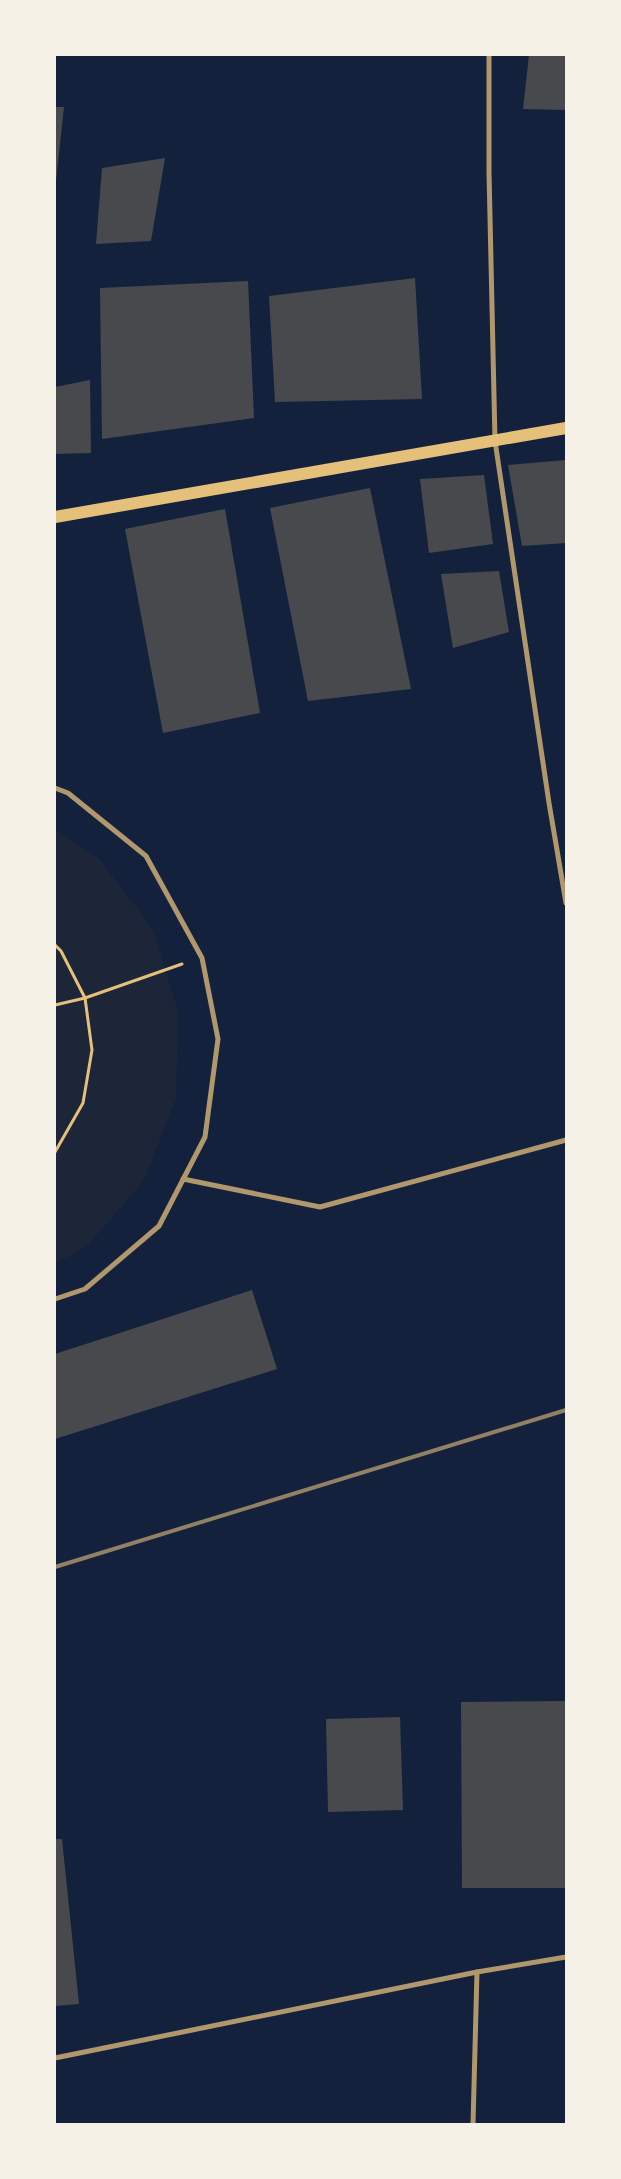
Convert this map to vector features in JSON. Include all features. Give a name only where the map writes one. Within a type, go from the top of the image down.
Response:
[{"type":"main road","points":[[55,517],[566,428]]},
{"type":"street","points":[[489,55],[489,172],[495,440],[549,804],[566,903]]},
{"type":"street","points":[[55,788],[68,792],[146,856],[202,958],[218,1039],[205,1137],[159,1226],[85,1289],[55,1299]]},
{"type":"street","points":[[183,1179],[320,1207],[566,1140]]},
{"type":"street","points":[[55,2058],[477,1972],[566,1957]]},
{"type":"street","points":[[474,2124],[477,1972]]},
{"type":"path","points":[[55,945],[61,951],[85,998],[92,1050],[83,1103],[55,1152]]},
{"type":"path","points":[[55,1005],[85,998],[202,958]]},
{"type":"shaded area","points":[[55,830],[99,859],[152,928],[178,1011],[176,1099],[144,1180],[87,1246],[55,1264]]},
{"type":"building","points":[[529,55],[566,55],[566,110],[523,109]]},
{"type":"building","points":[[55,107],[64,107],[56,181],[55,181]]},
{"type":"building","points":[[165,158],[151,241],[96,244],[102,168]]},
{"type":"building","points":[[415,278],[422,399],[275,402],[269,296]]},
{"type":"building","points":[[248,281],[254,418],[102,439],[100,288]]},
{"type":"building","points":[[90,380],[91,453],[55,454],[55,387]]},
{"type":"building","points":[[566,460],[566,543],[522,546],[508,465]]},
{"type":"building","points":[[484,475],[493,544],[429,553],[420,479]]},
{"type":"building","points":[[370,488],[411,689],[308,701],[270,508]]},
{"type":"building","points":[[225,509],[260,713],[163,733],[125,529]]},
{"type":"building","points":[[499,571],[509,632],[453,648],[441,574]]},
{"type":"building","points":[[252,1290],[277,1369],[55,1439],[55,1354]]},
{"type":"building","points":[[566,1701],[566,1888],[462,1888],[461,1702]]},
{"type":"building","points":[[400,1717],[403,1810],[328,1812],[326,1719]]},
{"type":"building","points":[[55,1839],[62,1839],[79,2004],[55,2006]]},
{"type":"railway","points":[[55,1567],[566,1410]]}]
